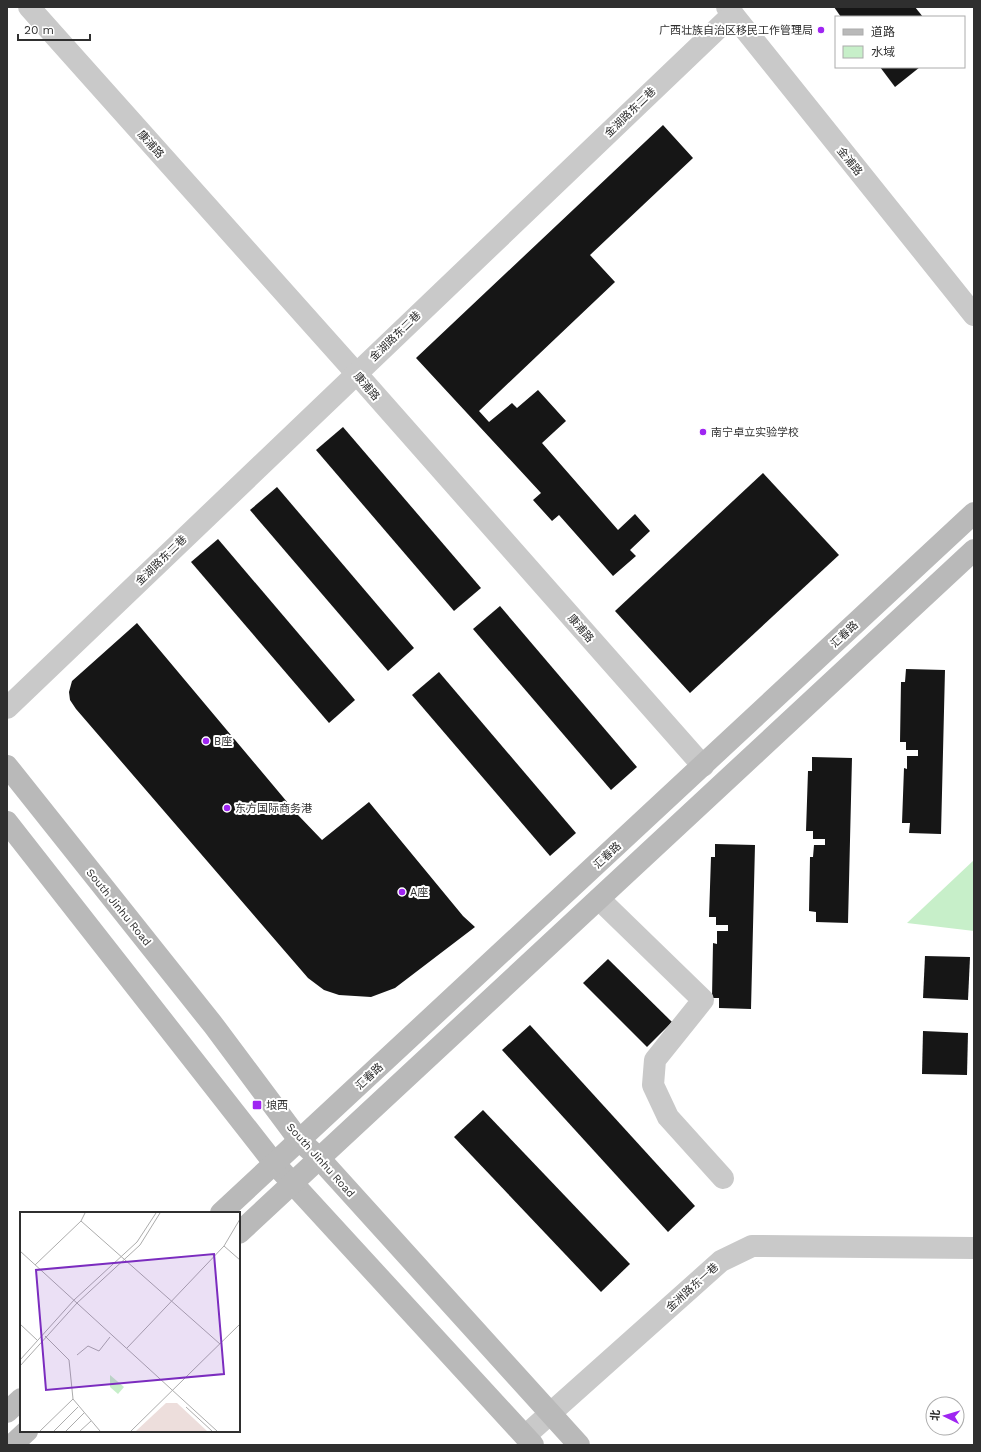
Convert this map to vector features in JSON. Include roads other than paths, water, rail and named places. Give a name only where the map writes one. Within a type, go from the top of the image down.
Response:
[{"type":"main road","name":"汇春路","points":[[222,1212],[974,513]]},
{"type":"main road","points":[[240,1232],[974,550]]},
{"type":"main road","name":"South Jinhu Road","points":[[7,766],[214,1026],[299,1140],[319,1158],[579,1445]]},
{"type":"main road","points":[[7,822],[274,1163],[529,1441]]},
{"type":"main road","points":[[7,1412],[20,1400]]},
{"type":"main road","points":[[12,1445],[26,1432]]},
{"type":"street","name":"康浦路","points":[[29,7],[356,373],[703,766]]},
{"type":"street","name":"金湖路东二巷","points":[[7,708],[730,11]]},
{"type":"street","name":"金浦路","points":[[730,11],[974,315]]},
{"type":"street","points":[[599,899],[703,1000],[655,1060],[653,1085],[668,1117],[723,1178]]},
{"type":"street","name":"金洲路东一巷","points":[[529,1441],[551,1413],[721,1261],[752,1246],[974,1248]]},
{"type":"water","points":[[974,860],[974,931],[907,923]]},
{"type":"place","name":"广西壮族自治区移民工作管理局","points":[[821,30]]},
{"type":"place","name":"南宁卓立实验学校","points":[[703,432]]},
{"type":"place","name":"B座","points":[[206,741]]},
{"type":"place","name":"东方国际商务港","points":[[227,808]]},
{"type":"place","name":"A座","points":[[402,892]]},
{"type":"place","name":"埌西","points":[[257,1105]]}]
